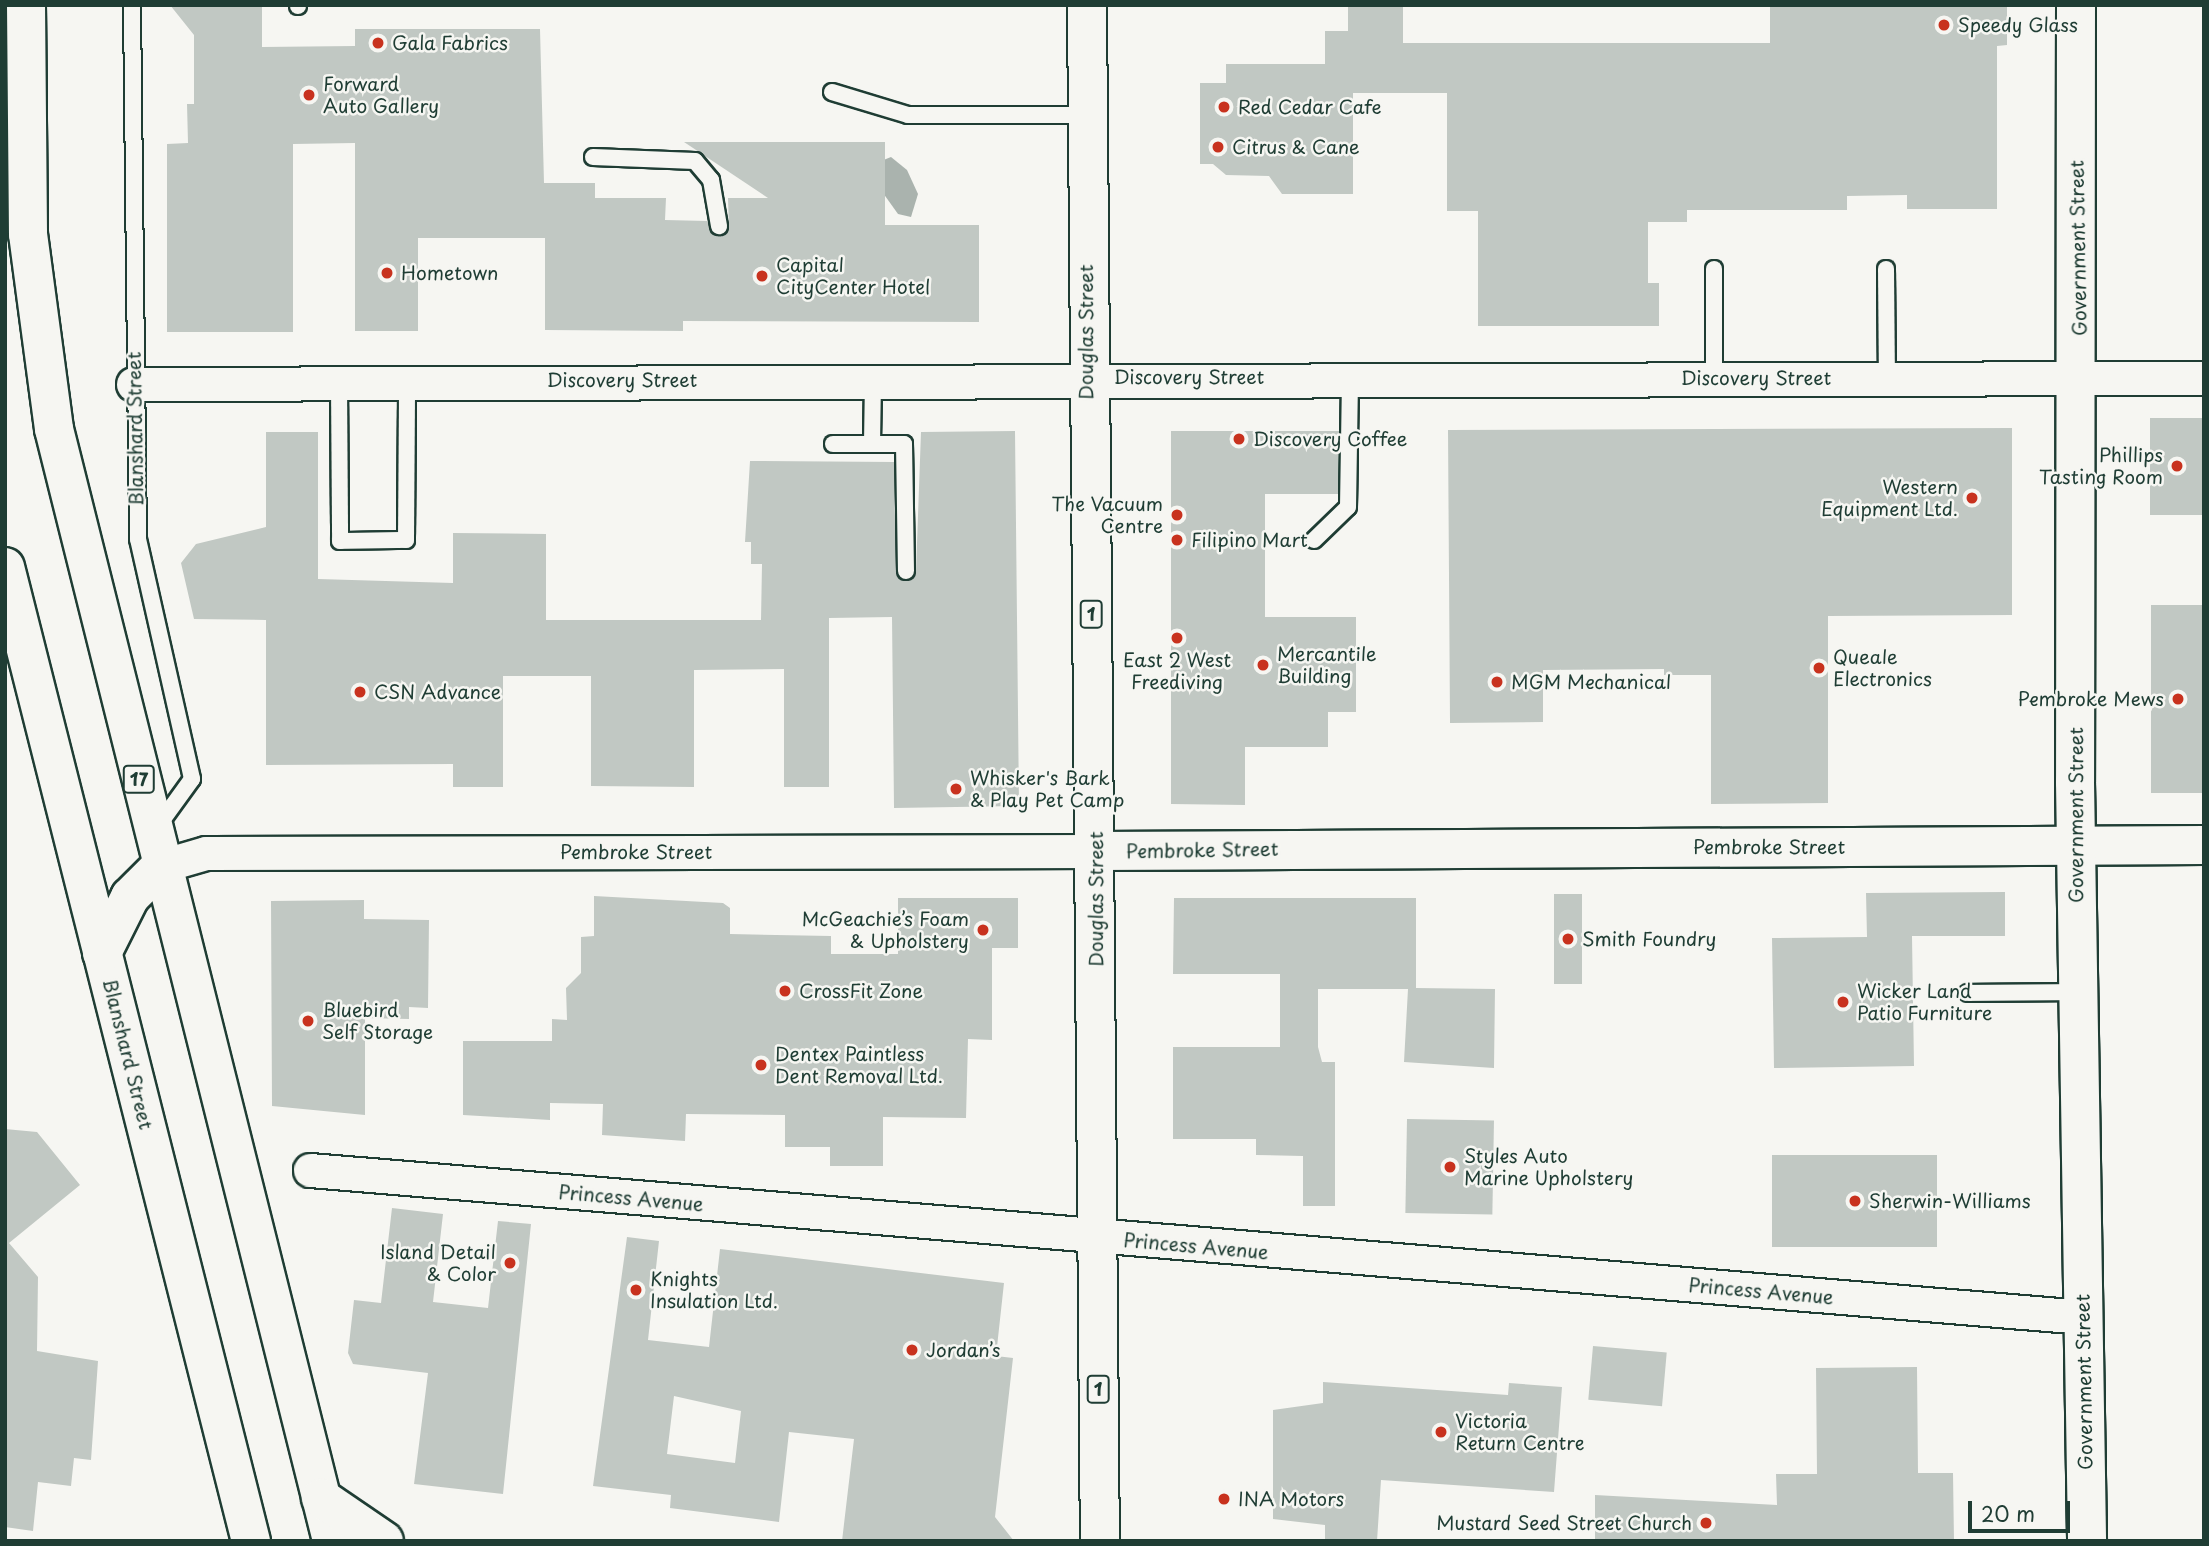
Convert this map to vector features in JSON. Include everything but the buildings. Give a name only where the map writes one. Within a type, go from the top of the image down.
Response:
[{"type":"main road","name":"17","points":[[26,5],[24,163],[37,326],[69,502],[332,1541]]},
{"type":"main road","name":"Douglas Street","points":[[1087,5],[1086,377],[1096,851],[1100,1541]]},
{"type":"main road","name":"Government Street","points":[[2076,5],[2079,378],[2077,992],[2087,1541]]},
{"type":"main road","name":"Blanshard Street","points":[[5,567],[20,676],[102,953],[251,1541]]},
{"type":"main road","name":"Pembroke Street","points":[[1096,851],[2204,845]]},
{"type":"main road","points":[[102,953],[157,850]]},
{"type":"main road","points":[[321,1498],[384,1541]]},
{"type":"street","name":"Discovery Street","points":[[133,384],[1086,377],[2204,378]]},
{"type":"street","name":"Pembroke Street","points":[[157,850],[206,853],[1096,851]]},
{"type":"street","name":"Princess Avenue","points":[[310,1170],[1097,1238],[2082,1317]]},
{"type":"lane","name":"Blanshard Street","points":[[132,5],[133,384],[138,539],[192,779],[157,850]]},
{"type":"lane","points":[[832,92],[908,115],[1087,115]]},
{"type":"lane","points":[[593,157],[695,161],[711,180],[719,226]]},
{"type":"lane","points":[[1714,269],[1714,378]]},
{"type":"lane","points":[[1886,269],[1887,378]]},
{"type":"lane","points":[[1314,540],[1349,508],[1350,377]]},
{"type":"lane","points":[[872,444],[873,379]]},
{"type":"lane","points":[[338,383],[340,541],[367,541],[406,540],[407,382]]},
{"type":"lane","points":[[833,444],[905,444],[906,571]]},
{"type":"lane","points":[[1968,992],[2077,992]]},
{"type":"shaded area","points":[[891,157],[907,170],[918,194],[911,217],[898,214],[883,193],[881,161]]},
{"type":"place","name":"Speedy Glass","points":[[1944,25]]},
{"type":"place","name":"Gala Fabrics","points":[[378,43]]},
{"type":"place","name":"Forward Auto Gallery","points":[[309,95]]},
{"type":"place","name":"Red Cedar Cafe","points":[[1224,107]]},
{"type":"place","name":"Citrus & Cane","points":[[1218,147]]},
{"type":"place","name":"Hometown","points":[[387,273]]},
{"type":"place","name":"Capital CityCenter Hotel","points":[[762,276]]},
{"type":"place","name":"Discovery Coffee","points":[[1239,439]]},
{"type":"place","name":"Phillips Tasting Room","points":[[2177,466]]},
{"type":"place","name":"Western Equipment Ltd.","points":[[1972,498]]},
{"type":"place","name":"The Vacuum Centre","points":[[1177,515]]},
{"type":"place","name":"Filipino Mart","points":[[1177,540]]},
{"type":"place","name":"East 2 West Freediving","points":[[1177,638]]},
{"type":"place","name":"Mercantile Building","points":[[1263,665]]},
{"type":"place","name":"Queale Electronics","points":[[1819,668]]},
{"type":"place","name":"MGM Mechanical","points":[[1497,682]]},
{"type":"place","name":"CSN Advance","points":[[360,692]]},
{"type":"place","name":"Pembroke Mews","points":[[2178,699]]},
{"type":"place","name":"Whisker's Bark & Play Pet Camp","points":[[956,789]]},
{"type":"place","name":"McGeachie’s Foam & Upholstery","points":[[983,930]]},
{"type":"place","name":"Smith Foundry","points":[[1568,939]]},
{"type":"place","name":"CrossFit Zone","points":[[785,991]]},
{"type":"place","name":"Wicker Land Patio Furniture","points":[[1843,1002]]},
{"type":"place","name":"Bluebird Self Storage","points":[[308,1021]]},
{"type":"place","name":"Dentex Paintless Dent Removal Ltd.","points":[[761,1065]]},
{"type":"place","name":"Styles Auto Marine Upholstery","points":[[1450,1167]]},
{"type":"place","name":"Sherwin-Williams","points":[[1855,1201]]},
{"type":"place","name":"Island Detail & Color","points":[[510,1263]]},
{"type":"place","name":"Knights Insulation Ltd.","points":[[636,1290]]},
{"type":"place","name":"Jordan’s","points":[[912,1350]]},
{"type":"place","name":"Victoria Return Centre","points":[[1441,1432]]},
{"type":"place","name":"INA Motors","points":[[1224,1499]]},
{"type":"place","name":"Mustard Seed Street Church","points":[[1706,1523]]}]
